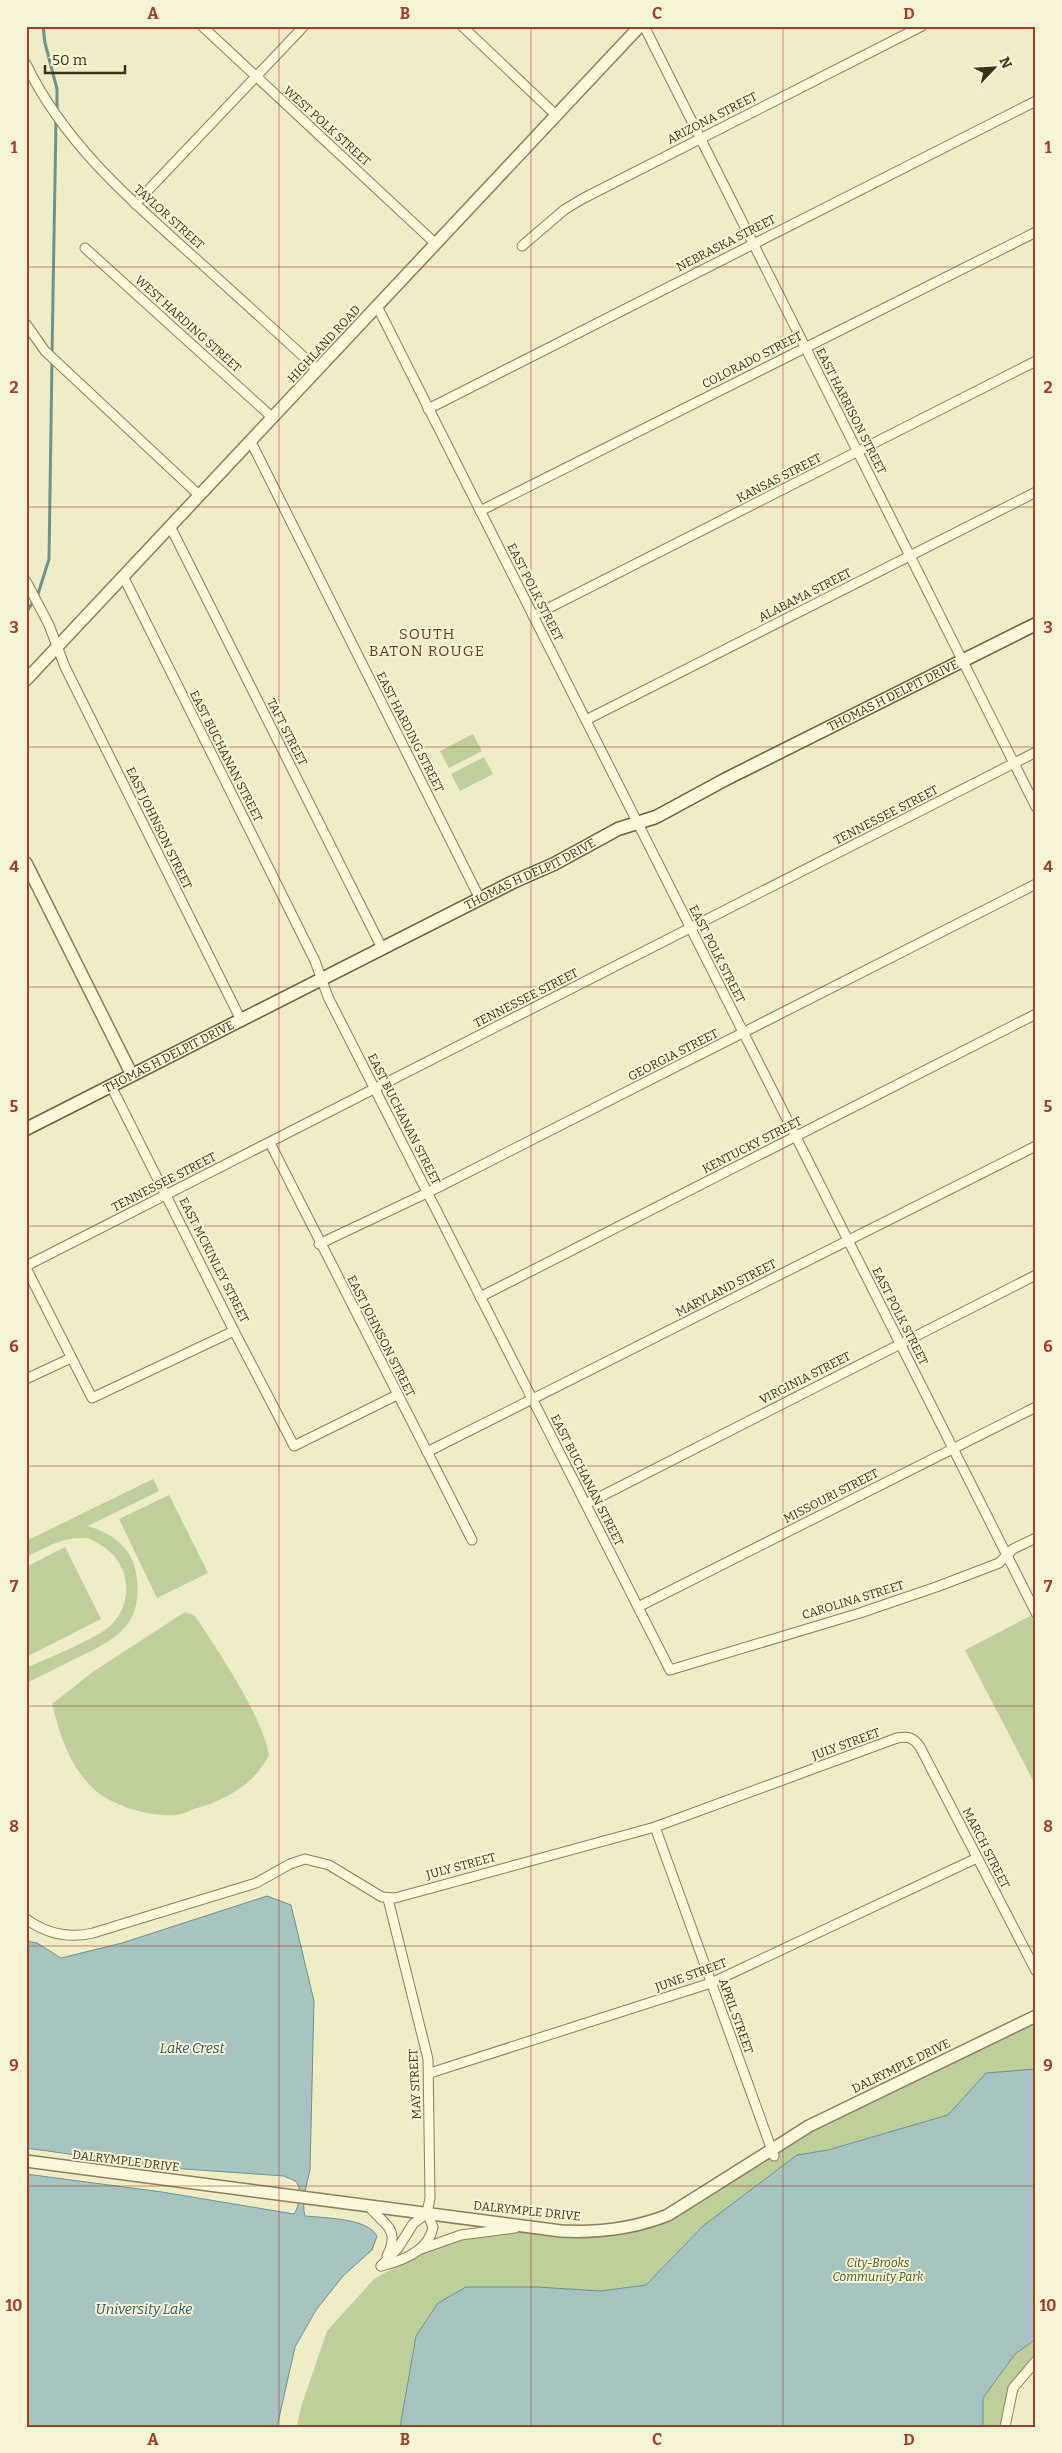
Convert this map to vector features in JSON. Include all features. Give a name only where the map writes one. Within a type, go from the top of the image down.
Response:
[{"type":"main road","name":"THOMAS H DELPIT DRIVE","points":[[26,1129],[382,948],[554,864],[618,828],[656,817],[726,779],[1036,624]]},
{"type":"street","name":"WEST POLK STREET","points":[[202,26],[436,244]]},
{"type":"street","points":[[135,204],[304,26]]},
{"type":"street","points":[[462,26],[557,116]]},
{"type":"street","name":"HIGHLAND ROAD","points":[[26,680],[640,26]]},
{"type":"street","name":"EAST HARRISON STREET","points":[[644,26],[752,244],[964,660],[1036,808]]},
{"type":"street","name":"ARIZONA STREET","points":[[522,246],[564,210],[582,199],[922,26]]},
{"type":"street","name":"TAYLOR STREET","points":[[26,64],[47,102],[88,157],[135,204],[318,370]]},
{"type":"street","name":"NEBRASKA STREET","points":[[428,409],[1036,102]]},
{"type":"street","name":"COLORADO STREET","points":[[480,511],[1036,232]]},
{"type":"street","name":"WEST HARDING STREET","points":[[85,248],[273,418]]},
{"type":"street","name":"EAST POLK STREET","points":[[378,306],[428,409],[1036,1613]]},
{"type":"street","points":[[26,324],[45,351],[200,496]]},
{"type":"street","name":"KANSAS STREET","points":[[533,616],[1036,361]]},
{"type":"street","name":"EAST HARDING STREET","points":[[251,442],[480,899]]},
{"type":"street","name":"ALABAMA STREET","points":[[586,720],[1036,492]]},
{"type":"street","name":"TAFT STREET","points":[[170,526],[382,948]]},
{"type":"street","name":"EAST BUCHANAN STREET","points":[[124,576],[316,961],[328,997],[670,1670]]},
{"type":"street","name":"EAST JOHNSON STREET","points":[[26,581],[241,1020]]},
{"type":"street","name":"TENNESSEE STREET","points":[[26,1267],[1036,752]]},
{"type":"street","points":[[26,863],[132,1075]]},
{"type":"street","name":"GEORGIA STREET","points":[[319,1244],[427,1193],[1036,884]]},
{"type":"street","name":"KENTUCKY STREET","points":[[480,1297],[1036,1014]]},
{"type":"street","name":"EAST MCKINLEY STREET","points":[[111,1086],[294,1446],[397,1395]]},
{"type":"street","name":"EAST JOHNSON STREET","points":[[270,1143],[319,1244],[472,1540]]},
{"type":"street","name":"MARYLAND STREET","points":[[427,1452],[1036,1146]]},
{"type":"street","points":[[26,1267],[92,1398],[234,1331]]},
{"type":"street","name":"VIRGINIA STREET","points":[[586,1504],[1036,1275]]},
{"type":"street","points":[[26,1379],[71,1358]]},
{"type":"street","name":"MISSOURI STREET","points":[[638,1607],[1036,1407]]},
{"type":"street","name":"CAROLINA STREET","points":[[670,1670],[904,1598],[999,1563],[1013,1549],[1036,1538]]},
{"type":"street","name":"JULY STREET","points":[[388,1899],[655,1827],[890,1741],[911,1737]]},
{"type":"street","name":"MARCH STREET","points":[[911,1737],[920,1747],[1036,1972]]},
{"type":"street","name":"APRIL STREET","points":[[655,1827],[772,2152]]},
{"type":"street","name":"JUNE STREET","points":[[430,2073],[711,1983],[976,1858]]},
{"type":"street","points":[[26,1919],[58,1934],[82,1936],[261,1882],[290,1864],[305,1859],[329,1864],[375,1894],[388,1899]]},
{"type":"street","name":"MAY STREET","points":[[385,2260],[381,2266],[399,2262],[425,2244],[432,2232],[432,2222],[427,2213],[430,2198],[430,2073],[426,2046],[388,1899]]},
{"type":"street","name":"DALRYMPLE DRIVE","points":[[26,2161],[560,2231],[612,2230],[646,2223],[683,2206],[834,2114],[1036,2016]]},
{"type":"street","points":[[368,2205],[376,2216],[383,2219],[389,2225],[392,2242],[385,2260]]},
{"type":"street","points":[[385,2260],[398,2248],[417,2220],[427,2213]]},
{"type":"street","points":[[414,2252],[461,2235],[523,2226]]},
{"type":"street","points":[[1005,2427],[1013,2388],[1036,2362]]},
{"type":"green space","points":[[473,734],[482,751],[449,768],[440,751]]},
{"type":"green space","points":[[484,757],[493,774],[460,791],[451,774]]},
{"type":"green space","points":[[153,1479],[159,1491],[88,1526],[105,1533],[119,1542],[134,1564],[138,1590],[132,1616],[126,1626],[118,1634],[95,1649],[26,1683],[26,1668],[96,1636],[112,1624],[124,1605],[126,1584],[124,1573],[113,1555],[92,1540],[87,1538],[68,1539],[26,1557],[26,1541]]},
{"type":"green space","points":[[169,1495],[208,1573],[157,1598],[119,1519]]},
{"type":"green space","points":[[65,1547],[101,1619],[26,1657],[26,1567]]},
{"type":"green space","points":[[185,1612],[195,1616],[238,1684],[258,1721],[269,1755],[263,1766],[247,1783],[217,1801],[176,1815],[145,1813],[104,1797],[79,1772],[67,1751],[52,1704],[94,1671]]},
{"type":"green space","points":[[1036,1613],[1036,1786],[965,1650]]},
{"type":"green space","name":"City-Brooks Community Park","points":[[1036,2016],[1036,2365],[1020,2379],[1005,2427],[297,2427],[301,2407],[327,2331],[374,2279],[444,2240],[523,2226],[602,2231],[646,2223],[771,2149]]},
{"type":"water","points":[[267,1896],[291,1905],[314,2001],[310,2170],[304,2199],[305,2216],[334,2218],[365,2226],[377,2236],[372,2250],[343,2276],[316,2310],[295,2347],[277,2427],[26,2427],[26,2174],[162,2192],[294,2214],[299,2202],[300,2192],[295,2181],[284,2176],[170,2168],[26,2148],[26,1941],[37,1943],[61,1958],[122,1943]]},
{"type":"water","name":"City-Brooks Community Park","points":[[1036,2069],[1036,2339],[1015,2354],[983,2398],[983,2427],[400,2427],[416,2336],[438,2303],[466,2287],[536,2287],[601,2291],[646,2285],[703,2226],[797,2155],[828,2150],[948,2115],[986,2073]]},
{"type":"waterway","points":[[43,26],[45,43],[57,89],[57,111]]},
{"type":"waterway","points":[[52,354],[56,120]]},
{"type":"waterway","points":[[26,613],[38,594],[49,559],[52,360]]},
{"type":"district","name":"SOUTH BATON ROUGE","points":[[427,642]]},
{"type":"water label","name":"Lake Crest","points":[[192,2048]]},
{"type":"water label","name":"University Lake","points":[[144,2309]]}]
